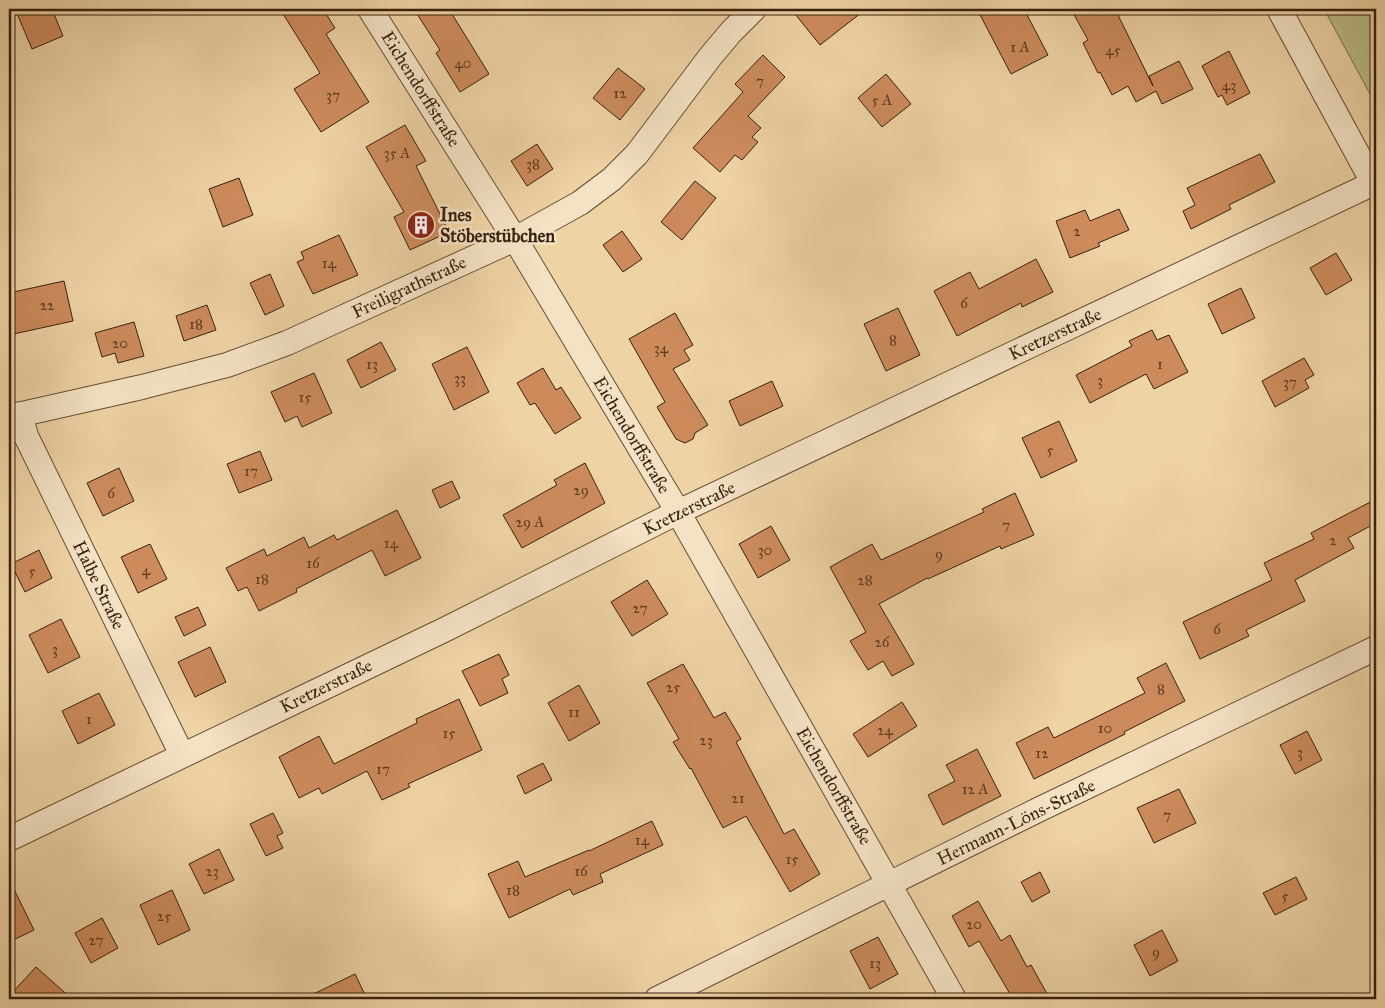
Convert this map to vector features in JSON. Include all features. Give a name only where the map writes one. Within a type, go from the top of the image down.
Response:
[{"type":"street","name":"Eichendorffstraße","points":[[370,9],[515,239],[678,512],[954,999]]},
{"type":"street","name":"Freiligrathstraße","points":[[15,416],[142,387],[218,367],[262,352],[322,328],[515,239],[580,203],[612,179],[637,154],[710,57],[754,9]]},
{"type":"street","points":[[1279,9],[1375,186]]},
{"type":"street","name":"Kretzerstraße","points":[[9,839],[446,629],[678,512],[1375,186]]},
{"type":"street","name":"Halbe Straße","points":[[15,416],[182,755]]},
{"type":"street","name":"Hermann-Löns-Straße","points":[[657,999],[1049,804],[1376,648]]},
{"type":"green space","points":[[1324,9],[1376,9],[1376,105]]},
{"type":"building","points":[[15,9],[52,9],[63,36],[32,49]]},
{"type":"building","points":[[280,9],[323,9],[335,28],[326,34],[369,102],[321,132],[294,89],[320,73]]},
{"type":"building","points":[[414,9],[449,9],[489,74],[460,92],[436,53],[440,50]]},
{"type":"building","points":[[791,9],[866,9],[820,45]]},
{"type":"building","points":[[977,9],[1024,9],[1048,55],[1011,74]]},
{"type":"building","points":[[1071,9],[1115,9],[1153,86],[1149,76],[1179,61],[1193,89],[1162,104],[1156,91],[1136,102],[1128,86],[1112,95],[1100,72],[1098,73],[1083,43],[1088,40]]},
{"type":"building","points":[[1229,51],[1250,93],[1227,105],[1222,95],[1218,97],[1202,66]]},
{"type":"building","points":[[763,55],[785,77],[748,116],[761,128],[752,137],[758,142],[742,160],[735,155],[720,172],[693,148],[743,92],[735,84]]},
{"type":"building","points":[[618,68],[645,89],[620,120],[593,98]]},
{"type":"building","points":[[886,74],[911,104],[882,127],[858,98]]},
{"type":"building","points":[[405,125],[426,161],[416,166],[449,232],[410,250],[394,217],[404,212],[366,147]]},
{"type":"building","points":[[537,144],[553,169],[527,186],[511,161]]},
{"type":"building","points":[[1260,154],[1275,182],[1229,205],[1231,209],[1191,229],[1183,211],[1195,205],[1187,188]]},
{"type":"building","points":[[239,178],[253,215],[223,227],[209,189]]},
{"type":"building","points":[[695,181],[716,198],[682,240],[661,222]]},
{"type":"building","points":[[1119,209],[1129,230],[1098,243],[1100,246],[1070,258],[1056,221],[1085,210],[1090,221]]},
{"type":"building","points":[[622,231],[642,259],[623,272],[603,245]]},
{"type":"building","points":[[339,235],[358,275],[313,294],[297,262],[304,259],[301,252]]},
{"type":"building","points":[[1336,253],[1352,280],[1326,295],[1310,268]]},
{"type":"building","points":[[1036,259],[1053,292],[1022,307],[1021,303],[957,336],[934,291],[970,272],[979,289]]},
{"type":"building","points":[[270,274],[284,306],[265,315],[250,283]]},
{"type":"building","points":[[64,281],[73,321],[9,335],[9,293]]},
{"type":"building","points":[[1241,288],[1255,318],[1222,334],[1208,304]]},
{"type":"building","points":[[207,305],[216,330],[184,341],[176,316]]},
{"type":"building","points":[[898,308],[920,355],[886,371],[864,324]]},
{"type":"building","points":[[675,313],[693,345],[684,350],[690,360],[673,369],[708,425],[695,433],[693,439],[685,443],[676,439],[657,407],[665,402],[629,339]]},
{"type":"building","points":[[134,322],[144,356],[118,363],[115,353],[102,357],[95,333]]},
{"type":"building","points":[[1152,330],[1157,340],[1169,335],[1188,372],[1154,389],[1146,374],[1090,403],[1076,375],[1132,346],[1129,341]]},
{"type":"building","points":[[381,342],[396,370],[361,388],[347,360]]},
{"type":"building","points":[[467,347],[489,392],[454,410],[432,364]]},
{"type":"building","points":[[1304,358],[1314,375],[1305,380],[1309,388],[1275,407],[1262,381]]},
{"type":"building","points":[[543,368],[556,390],[561,387],[581,418],[555,434],[535,403],[530,405],[517,383]]},
{"type":"building","points":[[314,373],[332,413],[302,427],[297,416],[285,422],[271,392]]},
{"type":"building","points":[[772,381],[783,406],[740,426],[729,401]]},
{"type":"building","points":[[1059,421],[1077,461],[1041,478],[1022,438]]},
{"type":"building","points":[[260,451],[272,480],[239,493],[227,464]]},
{"type":"building","points":[[585,463],[605,503],[522,548],[503,515],[557,485],[554,480]]},
{"type":"building","points":[[119,468],[134,501],[103,516],[87,483]]},
{"type":"building","points":[[452,481],[460,498],[440,508],[432,490]]},
{"type":"building","points":[[1015,493],[1034,535],[1001,549],[1000,546],[927,578],[879,604],[914,664],[892,676],[883,661],[868,670],[850,641],[866,632],[830,567],[872,544],[881,560],[984,512],[982,509]]},
{"type":"building","points":[[1376,499],[1376,523],[1348,538],[1354,548],[1295,580],[1305,601],[1246,630],[1249,636],[1200,659],[1183,622],[1272,580],[1264,563],[1314,539],[1311,533]]},
{"type":"building","points":[[397,510],[421,558],[385,576],[372,550],[296,589],[297,592],[259,611],[247,587],[238,591],[226,568],[264,549],[267,556],[304,537],[309,548],[334,535],[337,540]]},
{"type":"building","points":[[771,526],[790,560],[758,578],[739,544]]},
{"type":"building","points":[[150,544],[167,579],[138,593],[121,557]]},
{"type":"building","points":[[39,550],[52,578],[25,592],[11,564]]},
{"type":"building","points":[[647,580],[668,614],[632,636],[611,602]]},
{"type":"building","points":[[198,607],[206,625],[184,636],[175,617]]},
{"type":"building","points":[[61,619],[80,657],[48,673],[29,635]]},
{"type":"building","points":[[210,647],[226,682],[195,697],[178,662]]},
{"type":"building","points":[[499,654],[509,675],[502,679],[508,693],[480,706],[462,671]]},
{"type":"building","points":[[1166,663],[1185,701],[1124,732],[1125,734],[1034,779],[1016,743],[1048,727],[1054,738],[1145,693],[1137,678]]},
{"type":"building","points":[[683,664],[714,718],[725,712],[741,739],[736,742],[784,834],[794,829],[820,874],[790,892],[746,816],[723,828],[691,768],[673,742],[679,739],[647,683]]},
{"type":"building","points":[[579,685],[600,723],[569,741],[548,703]]},
{"type":"building","points":[[99,693],[115,725],[78,744],[62,711]]},
{"type":"building","points":[[459,699],[482,750],[408,784],[410,787],[382,800],[367,771],[322,794],[319,788],[299,798],[279,757],[319,736],[334,764],[417,723],[416,719]]},
{"type":"building","points":[[902,702],[917,726],[868,757],[853,734]]},
{"type":"building","points":[[1307,731],[1322,760],[1295,774],[1280,745]]},
{"type":"building","points":[[977,749],[1001,796],[943,825],[928,795],[955,781],[946,765]]},
{"type":"building","points":[[543,763],[552,780],[525,794],[517,776]]},
{"type":"building","points":[[1179,789],[1196,823],[1154,843],[1137,808]]},
{"type":"building","points":[[273,813],[283,833],[277,836],[283,848],[266,856],[250,824]]},
{"type":"building","points":[[652,821],[663,845],[600,874],[603,882],[573,895],[570,889],[509,918],[488,874],[518,861],[525,877],[589,851]]},
{"type":"building","points":[[219,849],[234,880],[204,894],[189,864]]},
{"type":"building","points":[[1040,872],[1050,892],[1032,902],[1021,882]]},
{"type":"building","points":[[1296,877],[1307,899],[1275,915],[1263,893]]},
{"type":"building","points":[[9,879],[34,930],[9,942]]},
{"type":"building","points":[[172,890],[190,930],[158,945],[140,905]]},
{"type":"building","points":[[978,901],[1001,941],[1010,935],[1027,967],[1031,965],[1050,999],[1013,999],[979,941],[969,947],[952,916]]},
{"type":"building","points":[[102,918],[118,948],[91,963],[75,933]]},
{"type":"building","points":[[1162,930],[1178,961],[1150,976],[1134,945]]},
{"type":"building","points":[[878,937],[898,974],[870,989],[850,951]]},
{"type":"building","points":[[36,967],[72,999],[9,999],[9,996]]},
{"type":"building","points":[[355,974],[367,999],[303,999]]},
{"type":"place","name":"Ines Stöberstübchen","points":[[421,225]]}]
